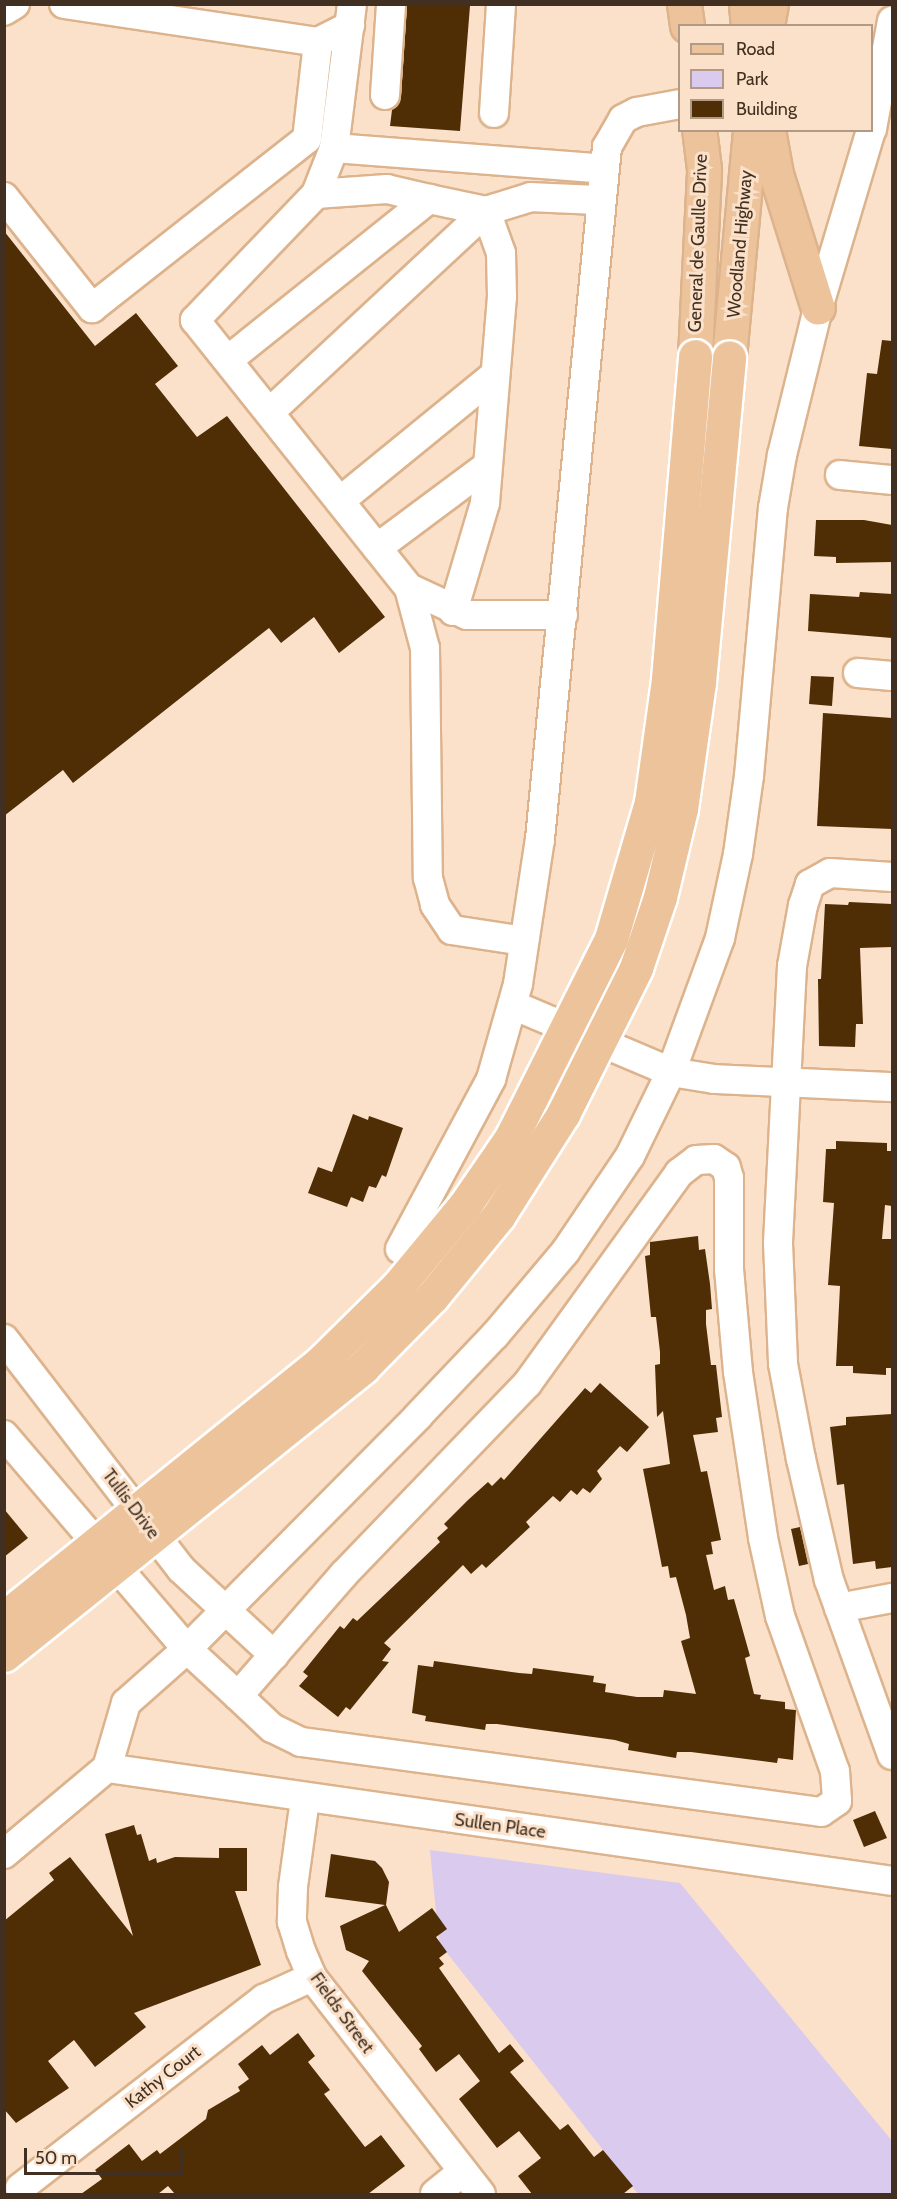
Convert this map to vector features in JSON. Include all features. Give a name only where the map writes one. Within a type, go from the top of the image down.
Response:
[{"type":"main road","points":[[684,4],[687,24]]},
{"type":"main road","points":[[746,4],[748,24]]},
{"type":"main road","points":[[767,24],[771,4]]},
{"type":"main road","name":"General de Gaulle Drive","points":[[4,1618],[320,1363],[398,1286],[465,1205],[511,1138],[611,939],[651,802],[668,679],[694,356],[704,169],[699,132]]},
{"type":"main road","name":"Woodland Highway","points":[[4,1655],[363,1367],[432,1298],[500,1215],[563,1114],[636,968],[660,897],[681,809],[699,682],[750,132]]},
{"type":"main road","points":[[768,132],[776,174],[818,308]]},
{"type":"street","points":[[4,11],[15,4]]},
{"type":"street","points":[[64,4],[318,42]]},
{"type":"street","points":[[385,95],[391,4]]},
{"type":"street","points":[[494,113],[501,4]]},
{"type":"street","points":[[4,197],[92,308],[307,140],[318,42],[351,15]]},
{"type":"street","points":[[351,15],[334,148],[316,194],[195,320],[271,411],[409,588],[425,648],[428,878],[435,905],[452,930],[524,941]]},
{"type":"street","points":[[873,120],[892,21]]},
{"type":"street","points":[[400,1248],[491,1079],[513,1005],[540,839],[607,147],[623,119],[637,112],[678,104]]},
{"type":"street","points":[[4,1854],[107,1768],[126,1703],[187,1649],[488,1344],[566,1252],[630,1156],[671,1072],[720,938],[738,854],[749,776],[773,508],[793,401],[870,132]]},
{"type":"street","points":[[334,148],[604,169]]},
{"type":"street","points":[[316,194],[387,189],[486,211]]},
{"type":"street","points":[[271,411],[486,211],[531,197],[601,200]]},
{"type":"street","points":[[228,360],[429,199]]},
{"type":"street","points":[[453,611],[485,503],[493,376],[502,297],[501,253],[486,211]]},
{"type":"street","points":[[340,501],[493,376]]},
{"type":"street","points":[[377,548],[487,466]]},
{"type":"street","points":[[840,476],[892,480]]},
{"type":"street","points":[[409,588],[453,611],[496,616],[563,615]]},
{"type":"street","points":[[858,673],[892,676]]},
{"type":"street","points":[[892,877],[830,873],[810,884],[792,966],[778,1243],[783,1364],[821,1547],[839,1608],[892,1755]]},
{"type":"street","points":[[513,1005],[671,1072],[785,1083],[892,1087]]},
{"type":"street","points":[[4,1435],[187,1649],[272,1728],[301,1742],[821,1812],[837,1801],[835,1772],[780,1616],[763,1538],[738,1372],[729,1269],[726,1167],[714,1159],[696,1160],[679,1173],[527,1384],[344,1574],[238,1696]]},
{"type":"street","name":"Tullis Drive","points":[[4,1339],[181,1569],[274,1655]]},
{"type":"street","points":[[839,1608],[892,1598]]},
{"type":"street","name":"Sullen Place","points":[[107,1768],[305,1799],[892,1881]]},
{"type":"street","name":"Fields Street","points":[[305,1799],[292,1922],[312,1977],[481,2194]]},
{"type":"street","name":"Kathy Court","points":[[16,2184],[264,2000],[312,1977]]},
{"type":"street","points":[[435,2194],[462,2172]]},
{"type":"green space","points":[[430,1850],[680,1883],[892,2141],[892,2194],[638,2194],[439,1943]]},
{"type":"building","points":[[407,4],[470,6],[460,131],[390,126],[392,110],[401,96]]},
{"type":"building","points":[[4,231],[95,346],[136,313],[178,366],[155,384],[197,437],[227,416],[385,617],[339,653],[314,617],[281,643],[269,628],[73,783],[63,770],[4,816]]},
{"type":"building","points":[[882,340],[892,341],[892,449],[859,446],[867,373],[877,374]]},
{"type":"building","points":[[816,520],[864,520],[892,525],[892,562],[836,563],[836,557],[814,556]]},
{"type":"building","points":[[860,592],[892,594],[892,638],[808,631],[810,594],[859,597]]},
{"type":"building","points":[[811,676],[834,677],[832,706],[809,704]]},
{"type":"building","points":[[823,713],[892,718],[892,829],[817,826]]},
{"type":"building","points":[[849,902],[892,904],[892,947],[860,948],[863,1024],[856,1024],[855,1047],[819,1046],[818,979],[821,979],[825,904],[848,905]]},
{"type":"building","points":[[353,1114],[368,1120],[369,1116],[403,1128],[386,1177],[382,1175],[376,1188],[369,1186],[363,1202],[351,1197],[347,1207],[308,1193],[318,1167],[332,1172]]},
{"type":"building","points":[[836,1141],[887,1143],[887,1151],[892,1151],[892,1206],[885,1205],[882,1239],[892,1239],[892,1368],[886,1368],[886,1375],[853,1373],[853,1366],[836,1366],[840,1286],[828,1285],[834,1203],[823,1202],[826,1149],[836,1149]]},
{"type":"building","points":[[698,1236],[699,1250],[705,1249],[710,1284],[712,1309],[706,1310],[706,1324],[711,1365],[716,1365],[722,1417],[716,1418],[718,1432],[693,1435],[701,1472],[707,1471],[721,1540],[711,1542],[713,1554],[706,1555],[714,1590],[725,1586],[728,1600],[734,1599],[750,1656],[745,1658],[754,1694],[761,1695],[760,1699],[785,1702],[785,1709],[796,1710],[793,1760],[778,1758],[777,1763],[691,1752],[677,1752],[676,1758],[628,1750],[629,1744],[615,1740],[497,1724],[486,1724],[485,1730],[425,1721],[426,1716],[412,1713],[418,1665],[433,1667],[434,1661],[519,1673],[532,1674],[533,1668],[594,1676],[593,1682],[606,1684],[605,1692],[637,1697],[663,1697],[664,1690],[696,1694],[681,1641],[690,1638],[686,1615],[676,1577],[670,1578],[668,1566],[662,1567],[643,1469],[670,1464],[663,1411],[657,1417],[655,1365],[660,1364],[660,1352],[656,1317],[651,1317],[645,1256],[650,1255],[650,1242]]},
{"type":"building","points":[[600,1383],[649,1427],[627,1452],[620,1446],[597,1471],[602,1479],[590,1493],[583,1488],[577,1495],[571,1490],[560,1502],[553,1496],[526,1522],[530,1527],[486,1568],[482,1564],[471,1574],[463,1565],[384,1643],[391,1649],[382,1661],[389,1662],[350,1710],[346,1707],[338,1717],[299,1686],[308,1676],[303,1672],[340,1626],[344,1629],[353,1618],[357,1621],[440,1542],[437,1538],[448,1528],[444,1524],[468,1500],[488,1482],[492,1486],[501,1477],[504,1480],[585,1388],[591,1393]]},
{"type":"building","points":[[892,1414],[892,1567],[876,1569],[875,1561],[853,1564],[844,1484],[837,1485],[830,1427],[846,1425],[846,1417]]},
{"type":"building","points":[[4,1509],[28,1538],[4,1557]]},
{"type":"building","points":[[800,1527],[808,1564],[799,1566],[791,1529]]},
{"type":"building","points":[[875,1811],[887,1838],[864,1847],[853,1820]]},
{"type":"building","points":[[134,1825],[137,1835],[141,1834],[149,1861],[156,1858],[157,1863],[175,1857],[219,1858],[219,1848],[247,1848],[247,1891],[235,1891],[261,1965],[134,2013],[146,2027],[95,2067],[74,2040],[48,2061],[69,2088],[16,2123],[4,2109],[4,1921],[54,1880],[49,1873],[70,1857],[133,1936],[105,1834]]},
{"type":"building","points":[[331,1854],[375,1861],[382,1868],[389,1882],[386,1905],[399,1932],[432,1908],[447,1929],[436,1937],[447,1952],[439,1958],[444,1964],[439,1968],[499,2053],[510,2044],[524,2061],[510,2072],[560,2130],[568,2124],[594,2157],[603,2150],[633,2186],[623,2194],[532,2194],[518,2176],[541,2158],[519,2131],[497,2148],[459,2099],[480,2081],[459,2054],[436,2072],[419,2049],[422,2046],[362,1971],[369,1961],[346,1950],[340,1926],[385,1905],[325,1897]]},
{"type":"building","points":[[298,2033],[315,2056],[308,2062],[330,2090],[324,2094],[365,2147],[381,2135],[405,2166],[368,2194],[175,2194],[168,2186],[158,2194],[81,2194],[102,2179],[95,2170],[129,2144],[142,2161],[157,2150],[160,2154],[206,2119],[208,2110],[240,2091],[238,2087],[249,2079],[238,2064],[262,2045],[270,2055]]}]
